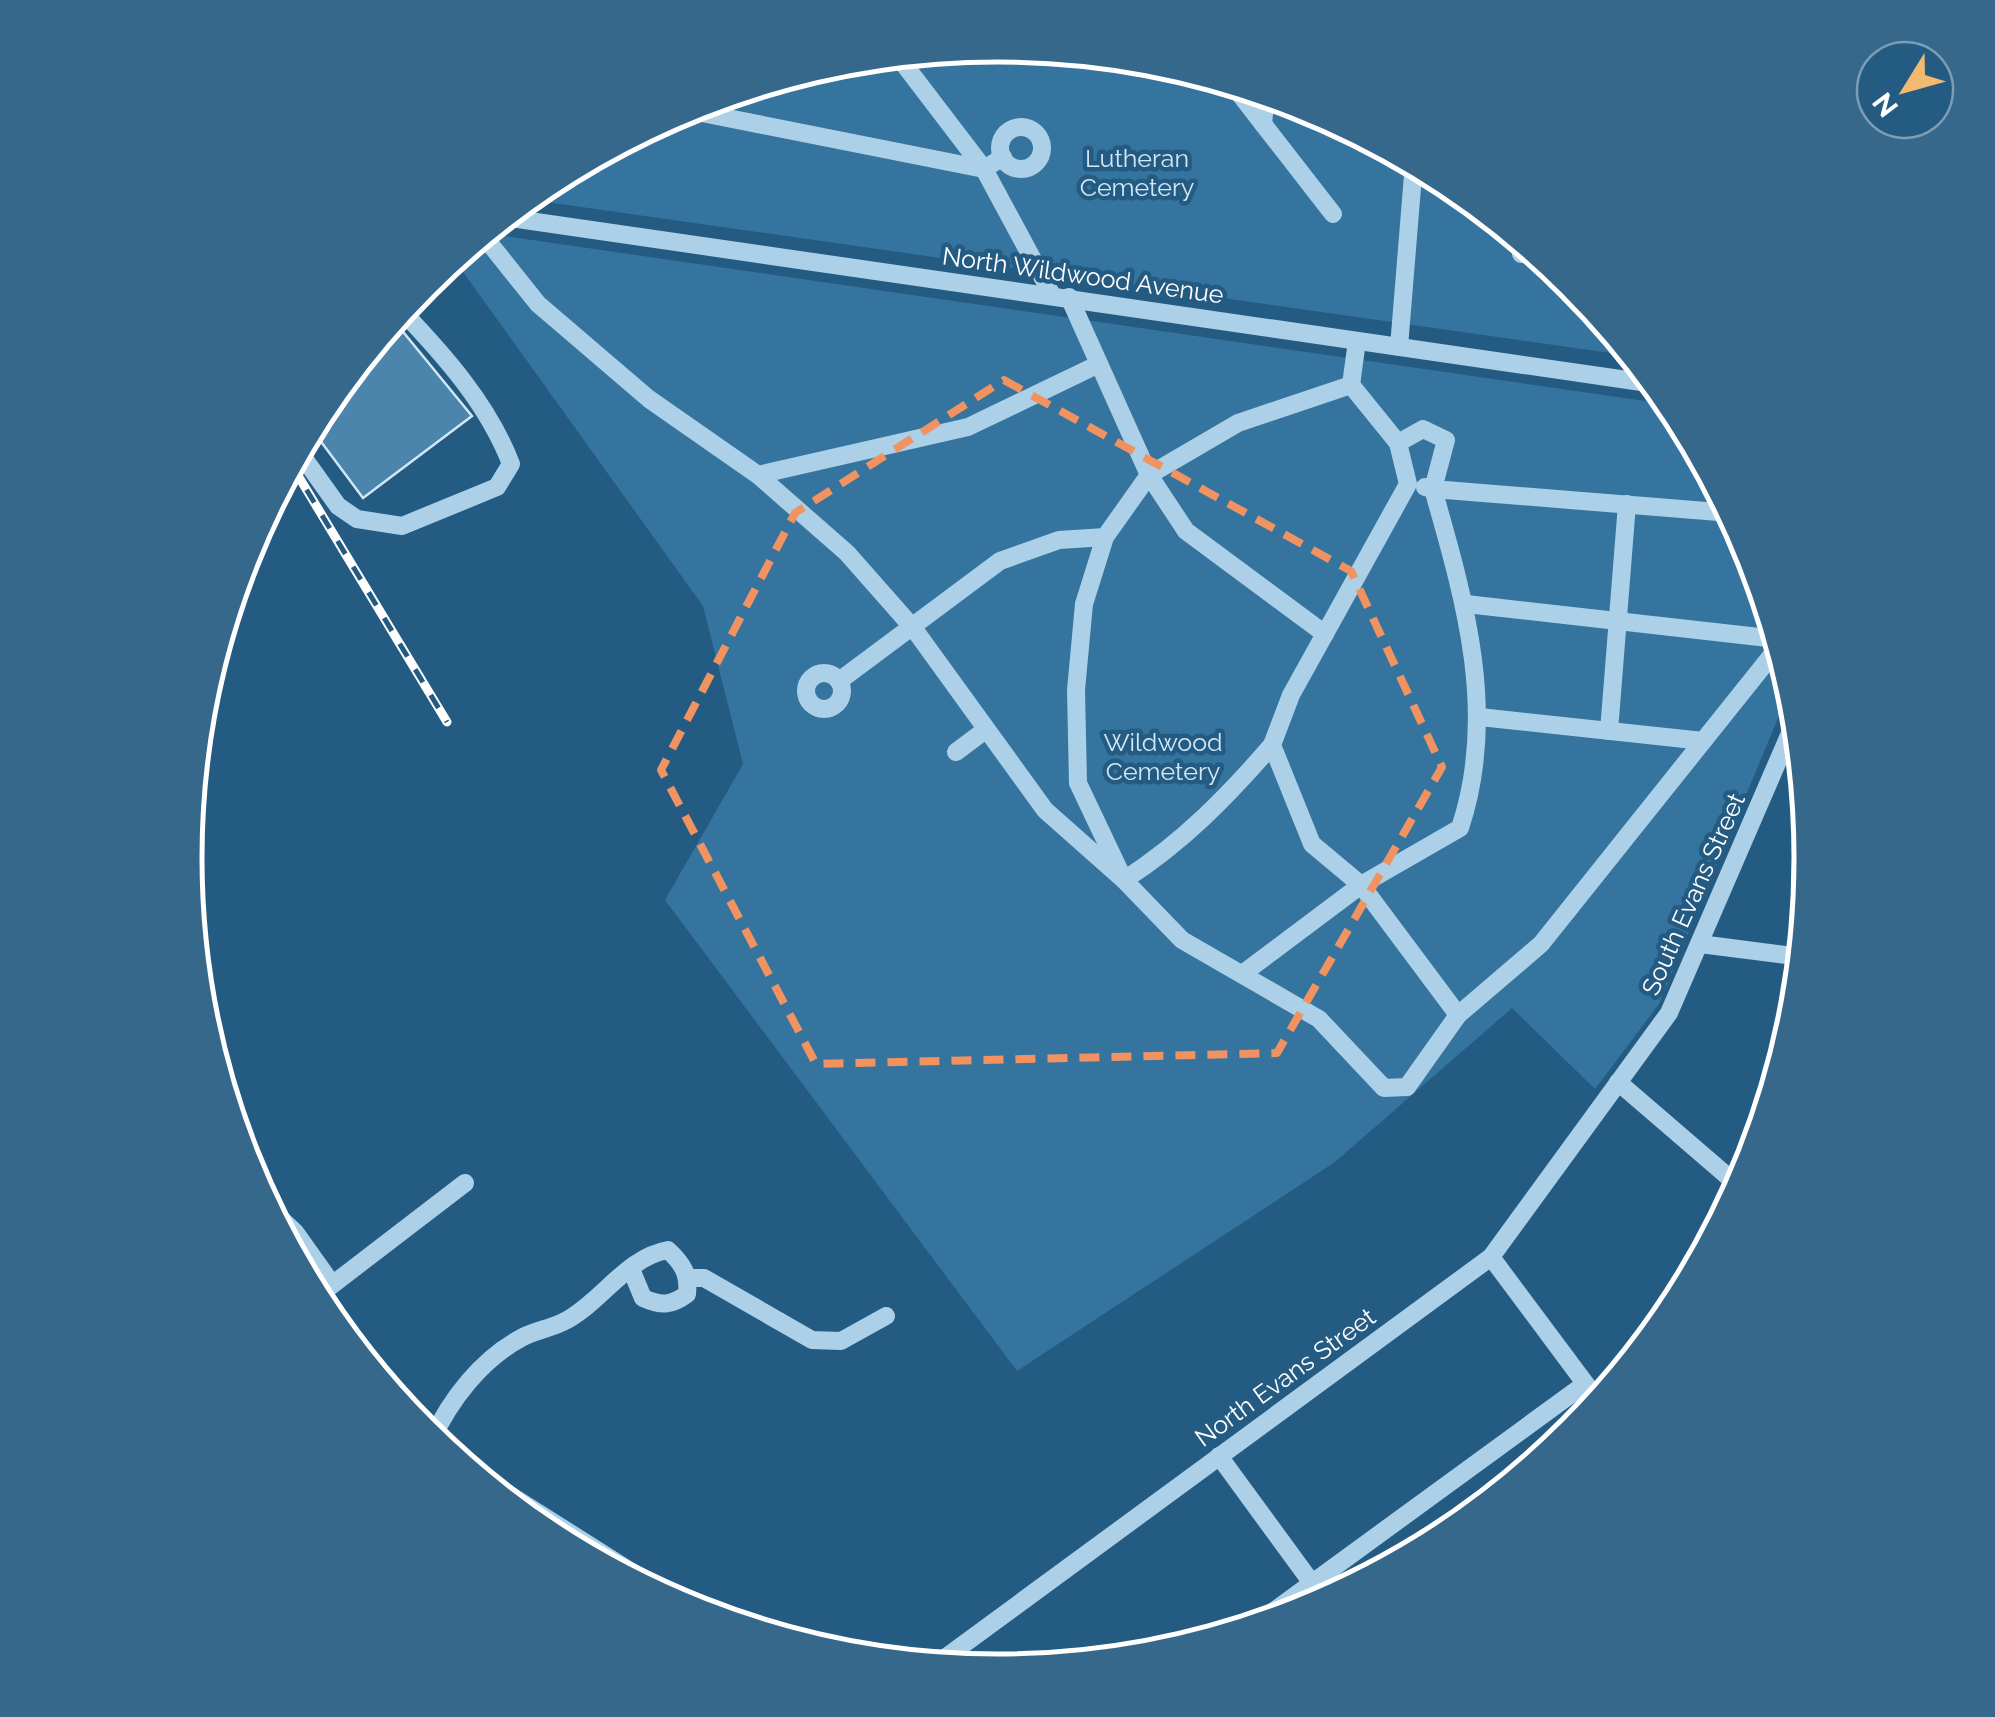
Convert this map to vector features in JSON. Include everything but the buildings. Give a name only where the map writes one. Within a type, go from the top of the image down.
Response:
[{"type":"street","points":[[908,68],[984,169],[1061,296],[1099,364],[1148,476],[1186,531],[1325,634]]},
{"type":"street","points":[[1247,103],[1333,214]]},
{"type":"street","points":[[1263,124],[1264,109]]},
{"type":"street","points":[[714,115],[984,169],[1003,158]]},
{"type":"street","points":[[1399,347],[1413,180]]},
{"type":"street","name":"North Wildwood Avenue","points":[[522,221],[1634,381]]},
{"type":"street","points":[[491,245],[538,304],[649,400],[758,475],[848,554],[914,629],[1044,810],[1124,880],[1182,940],[1245,972],[1319,1019],[1384,1088],[1406,1086],[1458,1015],[1541,944],[1767,657]]},
{"type":"street","points":[[307,462],[338,506],[357,519],[402,526],[497,487],[511,464],[500,436],[466,383],[411,321]]},
{"type":"street","points":[[1124,880],[1168,851],[1227,797],[1272,744],[1291,696],[1408,484],[1398,443],[1352,385],[1357,340]]},
{"type":"street","points":[[758,475],[968,427],[1099,364]]},
{"type":"street","points":[[1124,880],[1078,783],[1076,690],[1084,604],[1105,537],[1148,476],[1238,423],[1352,385]]},
{"type":"street","points":[[1245,972],[1360,885],[1460,828],[1474,784],[1480,717],[1466,604],[1433,489],[1446,440],[1423,429],[1398,443]]},
{"type":"street","points":[[1408,484],[1714,511]]},
{"type":"street","points":[[1608,731],[1628,504]]},
{"type":"street","points":[[839,680],[914,629],[1000,561],[1060,540],[1105,537]]},
{"type":"street","points":[[1466,604],[1762,640]]},
{"type":"street","points":[[1480,717],[1704,741]]},
{"type":"street","points":[[956,752],[984,731]]},
{"type":"street","points":[[1272,744],[1312,844],[1360,885],[1458,1015]]},
{"type":"street","name":"South Evans Street","points":[[1618,1082],[1669,1013],[1785,745]]},
{"type":"street","points":[[1700,944],[1788,956]]},
{"type":"street","points":[[1618,1082],[1727,1175]]},
{"type":"street","name":"North Evans Street","points":[[951,1653],[1490,1256],[1618,1082]]},
{"type":"street","points":[[328,1287],[464,1183]]},
{"type":"street","points":[[296,1233],[332,1284]]},
{"type":"street","points":[[439,1424],[448,1404],[518,1339],[565,1322],[648,1254],[668,1250],[689,1278],[687,1294],[674,1304],[657,1304],[643,1298],[631,1269]]},
{"type":"street","points":[[1490,1256],[1590,1390]]},
{"type":"street","points":[[689,1278],[704,1278],[812,1340],[830,1343],[886,1316]]},
{"type":"street","points":[[1294,1597],[1585,1384]]},
{"type":"street","points":[[1219,1456],[1315,1588]]},
{"type":"highlighted area","points":[[1004,380],[1351,571],[1442,767],[1277,1053],[816,1064],[661,770],[795,513]]},
{"type":"green space","name":"Lutheran Cemetery","points":[[998,62],[1101,69],[1204,90],[1253,105],[1302,123],[1396,169],[1482,227],[1522,260],[1612,353],[548,202],[645,145],[693,123],[791,90],[894,69],[945,64]]},
{"type":"green space","name":"Wildwood Cemetery","points":[[502,236],[1649,401],[1687,461],[1733,554],[1766,652],[1780,714],[1659,1004],[1595,1089],[1512,1008],[1335,1162],[1017,1371],[665,900],[743,764],[703,606],[462,270]]},
{"type":"railway","points":[[299,477],[447,722]]}]
